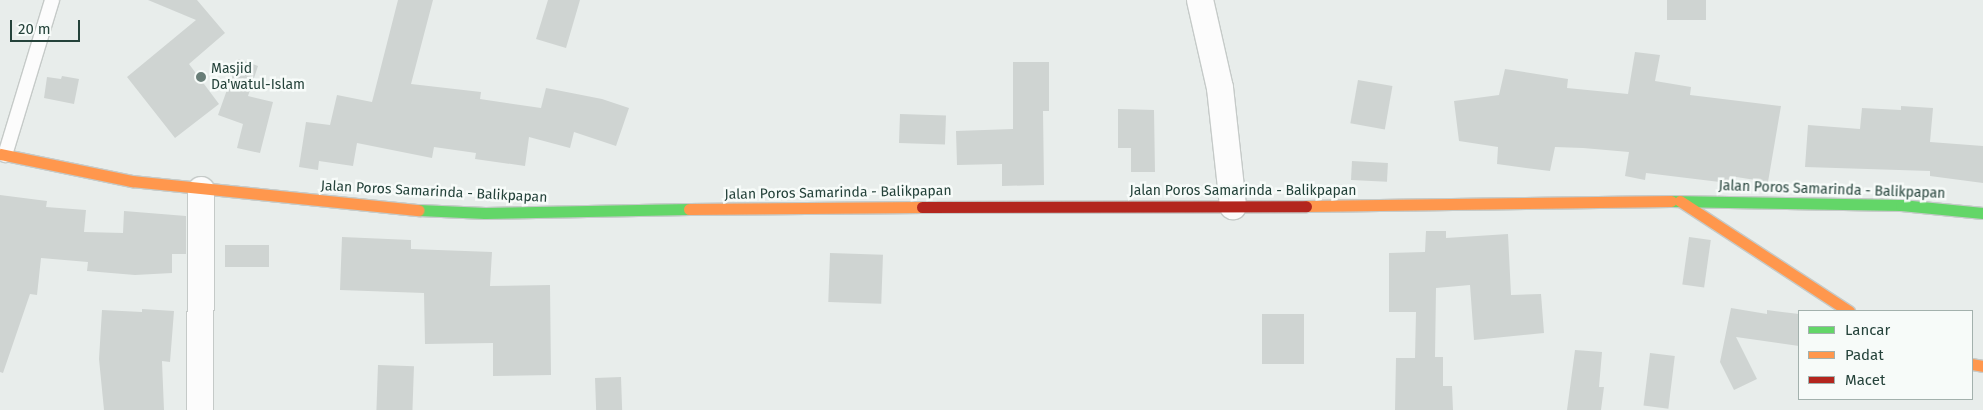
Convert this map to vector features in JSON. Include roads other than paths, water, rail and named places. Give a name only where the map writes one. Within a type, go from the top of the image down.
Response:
[{"type":"highway","name":"Jalan Poros Samarinda - Balikpapan","points":[[3,154],[132,181],[201,190],[362,207],[485,212],[1233,206],[1543,206],[1680,201],[1901,205],[1983,213]]},
{"type":"highway","points":[[1680,201],[1847,310]]},
{"type":"street","points":[[1200,0],[1220,88],[1233,206]]},
{"type":"street","points":[[200,410],[201,190]]},
{"type":"lane","points":[[3,154],[52,0]]},
{"type":"place","name":"Masjid Da'watul-Islam","points":[[201,77]]}]
